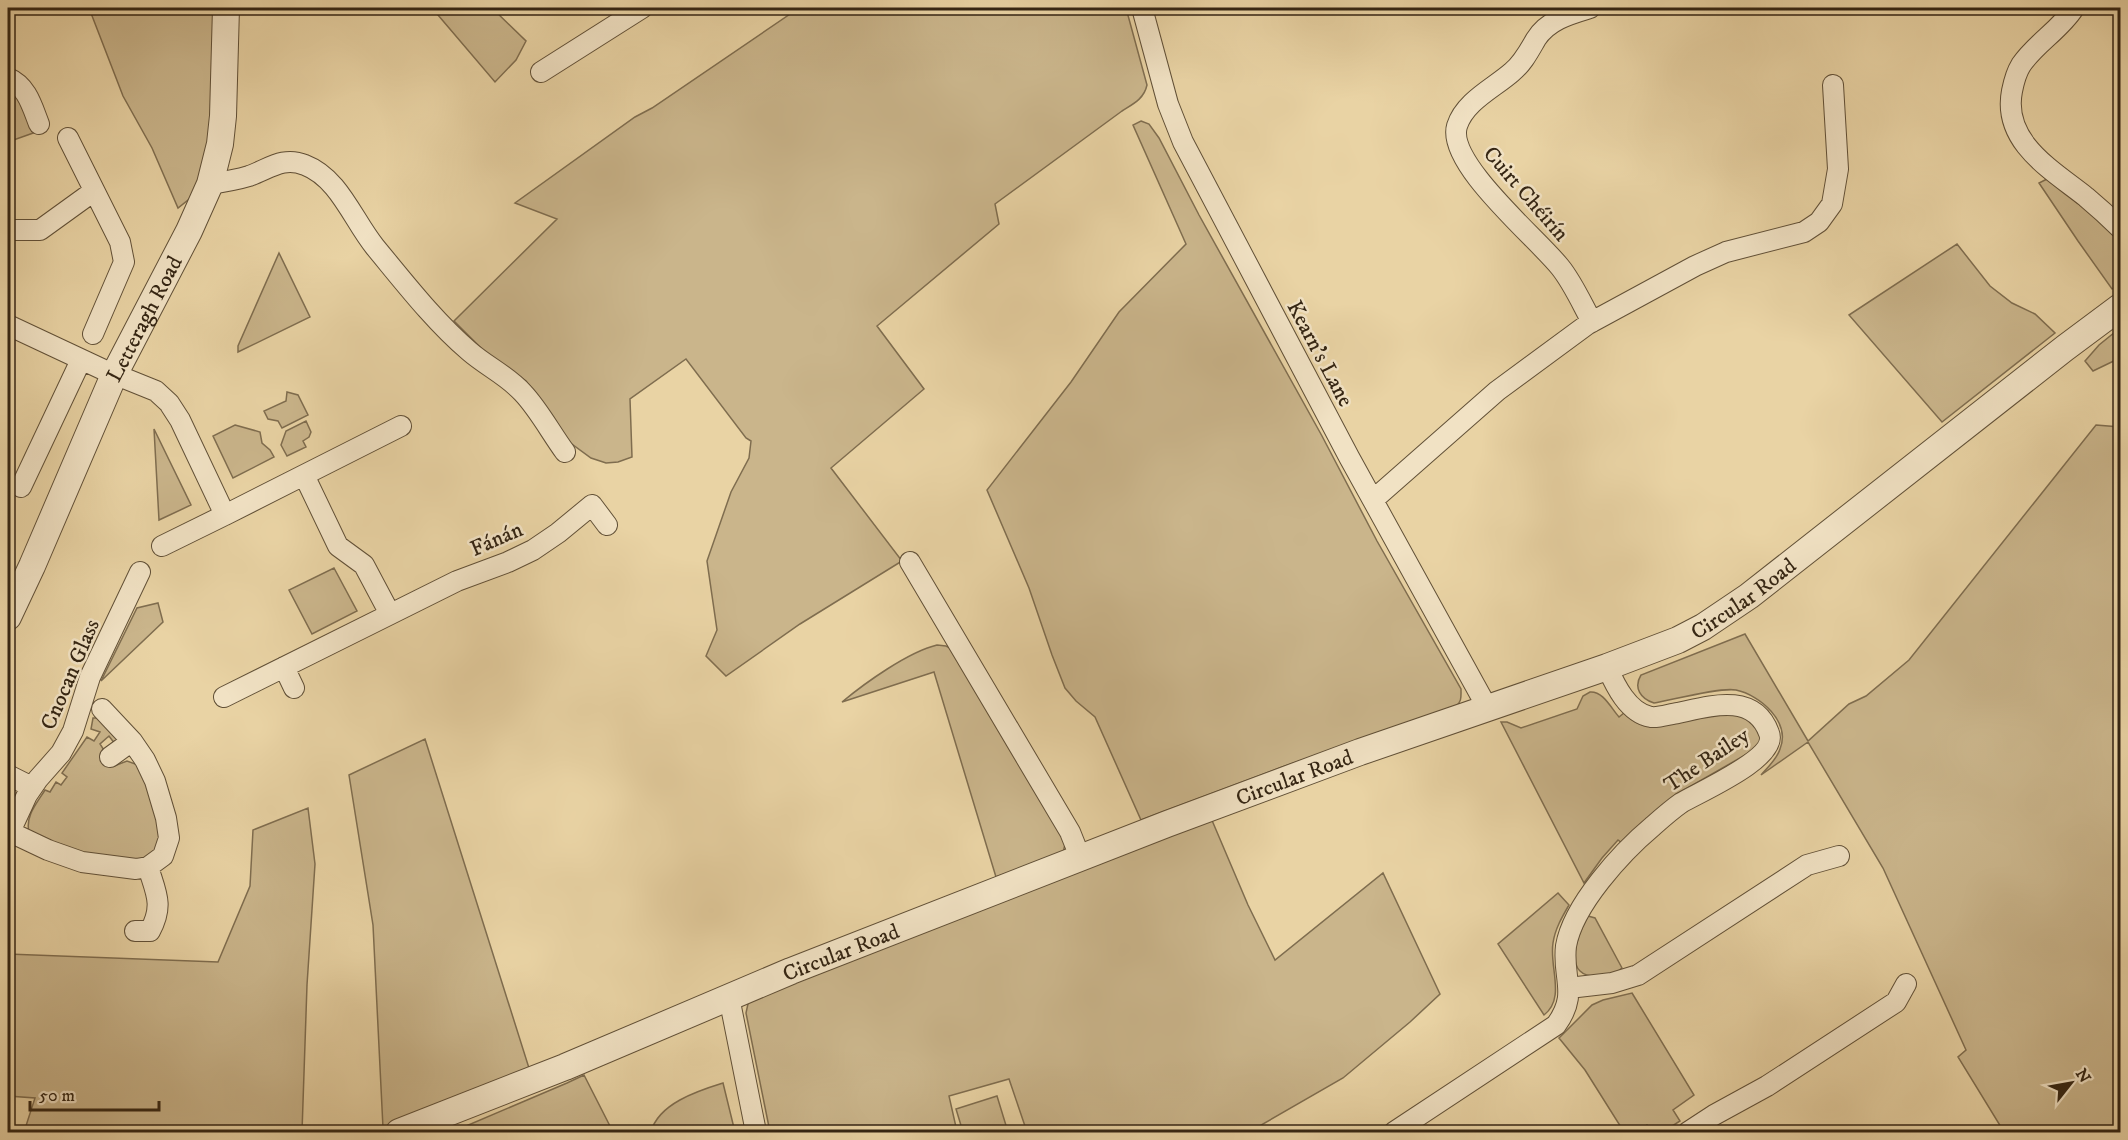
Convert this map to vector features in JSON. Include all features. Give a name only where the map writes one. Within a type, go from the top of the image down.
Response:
[{"type":"street","name":"Letteragh Road","points":[[8,617],[114,375],[189,231],[210,184],[220,144],[226,8]]},
{"type":"street","points":[[541,72],[564,55],[642,8]]},
{"type":"street","name":"Kearn's Lane","points":[[1142,8],[1168,104],[1183,142],[1266,302],[1488,708]]},
{"type":"street","name":"Cuirt Chéirín","points":[[1590,8],[1566,15],[1543,30],[1518,67],[1470,107],[1461,118],[1456,131],[1459,147],[1470,168],[1495,199],[1562,269],[1592,322]]},
{"type":"street","points":[[2074,8],[2060,25],[2034,49],[2020,67],[2010,99],[2012,120],[2027,148],[2041,163],[2085,196],[2121,228]]},
{"type":"street","points":[[8,78],[23,89],[39,124]]},
{"type":"street","points":[[1373,500],[1497,391],[1592,322],[1695,266],[1726,252],[1804,232],[1819,222],[1832,204],[1838,169],[1833,85]]},
{"type":"street","points":[[68,138],[120,242],[124,262],[93,334]]},
{"type":"street","points":[[210,184],[233,181],[279,162],[289,161],[306,165],[322,176],[336,190],[372,243],[446,329],[485,365],[522,392],[565,452]]},
{"type":"street","points":[[8,230],[40,230],[94,191]]},
{"type":"street","name":"Circular Road","points":[[399,1132],[565,1067],[729,997],[1080,857],[1360,752],[1607,667],[1678,640],[1725,613],[2121,307]]},
{"type":"street","points":[[8,325],[114,375],[156,391],[169,403],[180,420],[225,515]]},
{"type":"street","points":[[21,487],[81,360]]},
{"type":"street","points":[[162,546],[401,426]]},
{"type":"street","points":[[304,475],[338,546],[364,565],[390,614]]},
{"type":"street","name":"Fánán","points":[[224,697],[457,581],[508,562],[534,549],[592,505],[607,525]]},
{"type":"street","points":[[910,562],[1070,832],[1080,857]]},
{"type":"street","name":"Cnocan Glass","points":[[102,709],[132,741],[145,760],[155,781],[166,818],[169,838],[163,856],[148,867],[136,869],[82,862],[9,834],[32,787],[61,753],[73,731],[90,677],[140,572]]},
{"type":"street","points":[[284,667],[294,688]]},
{"type":"street","name":"The Bailey","points":[[1394,1132],[1556,1025],[1568,1002],[1566,947],[1570,933],[1584,905],[1612,866],[1653,825],[1680,804],[1742,769],[1759,757],[1768,747],[1770,736],[1764,722],[1754,712],[1729,703],[1663,716],[1651,717],[1641,713],[1623,696],[1607,667]]},
{"type":"street","points":[[110,757],[132,741]]},
{"type":"street","points":[[8,775],[32,787]]},
{"type":"street","points":[[1569,988],[1612,983],[1638,975],[1807,865],[1839,856]]},
{"type":"street","points":[[135,930],[150,931],[158,917],[159,900],[148,867]]},
{"type":"street","points":[[1688,1132],[1777,1080],[1896,1002],[1906,984]]},
{"type":"street","points":[[729,997],[756,1132]]},
{"type":"shaded area","points":[[89,8],[218,8],[215,111],[198,192],[178,208],[152,148],[123,96]]},
{"type":"shaded area","points":[[432,8],[492,8],[526,41],[516,60],[495,82]]},
{"type":"shaded area","points":[[799,8],[1126,8],[1147,85],[1138,101],[995,204],[999,224],[877,326],[924,389],[831,468],[902,561],[800,624],[726,676],[706,656],[717,630],[707,561],[731,492],[749,458],[751,441],[746,438],[686,359],[630,399],[632,457],[606,463],[591,458],[565,439],[526,381],[486,353],[454,321],[557,219],[515,203],[635,117],[652,108]]},
{"type":"shaded area","points":[[8,86],[13,88],[36,132],[8,142]]},
{"type":"shaded area","points":[[1141,121],[1149,124],[1159,138],[1377,541],[1461,689],[1461,694],[1460,701],[1455,707],[1282,767],[1141,820],[1095,717],[1065,688],[1029,588],[987,490],[1071,382],[1119,312],[1186,244],[1133,125]]},
{"type":"shaded area","points":[[2047,179],[2120,236],[2120,287],[2112,289],[2078,241],[2039,183]]},
{"type":"shaded area","points":[[1957,244],[1990,286],[2012,303],[2035,314],[2055,333],[1942,422],[1849,315]]},
{"type":"shaded area","points":[[279,253],[310,317],[238,352],[238,346]]},
{"type":"shaded area","points":[[2120,328],[2120,358],[2093,371],[2085,361],[2099,345]]},
{"type":"shaded area","points":[[287,392],[298,395],[308,415],[282,428],[278,421],[268,419],[264,411],[286,401]]},
{"type":"shaded area","points":[[306,421],[311,432],[309,437],[303,441],[306,447],[287,456],[281,445],[286,431]]},
{"type":"shaded area","points":[[235,425],[260,432],[262,443],[274,457],[233,478],[213,436]]},
{"type":"shaded area","points":[[2096,425],[2120,427],[2120,1132],[2004,1132],[1958,1057],[1966,1050],[1883,868],[1808,742],[1761,775],[1777,756],[1782,739],[1777,720],[1771,711],[1755,698],[1736,690],[1729,690],[1654,703],[1642,696],[1638,684],[1641,675],[1745,634],[1808,741],[1849,704],[1866,696],[1909,660]]},
{"type":"shaded area","points":[[154,429],[191,505],[159,520]]},
{"type":"shaded area","points":[[334,568],[357,611],[312,634],[289,590]]},
{"type":"shaded area","points":[[158,603],[163,622],[101,681],[137,608]]},
{"type":"shaded area","points":[[937,645],[954,650],[1066,840],[1063,853],[996,877],[934,672],[842,702],[900,661]]},
{"type":"shaded area","points":[[1590,692],[1603,697],[1619,717],[1624,713],[1635,722],[1646,725],[1656,726],[1735,711],[1756,727],[1761,741],[1747,754],[1675,795],[1622,843],[1618,840],[1584,883],[1501,722],[1521,728],[1577,709],[1583,696]]},
{"type":"shaded area","points":[[93,718],[97,718],[117,737],[115,744],[109,736],[100,744],[114,766],[127,761],[138,765],[145,775],[162,839],[157,852],[140,861],[82,856],[29,832],[30,815],[45,790],[50,792],[56,782],[61,785],[67,777],[62,773],[87,737],[94,741],[100,732],[91,729]]},
{"type":"shaded area","points":[[425,739],[529,1068],[526,1072],[383,1128],[373,925],[349,775]]},
{"type":"shaded area","points":[[308,808],[315,864],[307,985],[302,1132],[24,1132],[35,1098],[8,1096],[8,954],[218,962],[250,886],[253,830]]},
{"type":"shaded area","points":[[1211,818],[1248,905],[1275,960],[1383,873],[1440,994],[1343,1078],[1249,1132],[1027,1132],[1009,1079],[949,1096],[956,1127],[939,1132],[770,1132],[746,1013],[749,999]]},
{"type":"shaded area","points":[[1558,893],[1569,905],[1554,938],[1552,952],[1554,1000],[1551,1008],[1544,1015],[1498,944]]},
{"type":"shaded area","points":[[1588,916],[1595,918],[1622,968],[1614,973],[1600,976],[1588,975],[1580,971],[1576,964],[1576,945]]},
{"type":"shaded area","points":[[1632,993],[1694,1095],[1673,1110],[1680,1121],[1663,1132],[1653,1132],[1647,1125],[1636,1132],[1624,1132],[1585,1070],[1559,1038],[1592,1005]]},
{"type":"shaded area","points":[[584,1075],[613,1132],[452,1132],[567,1083]]},
{"type":"shaded area","points":[[723,1083],[735,1132],[651,1132],[655,1122],[670,1106],[702,1090]]},
{"type":"shaded area","points":[[997,1096],[1008,1132],[963,1132],[956,1109]]}]
